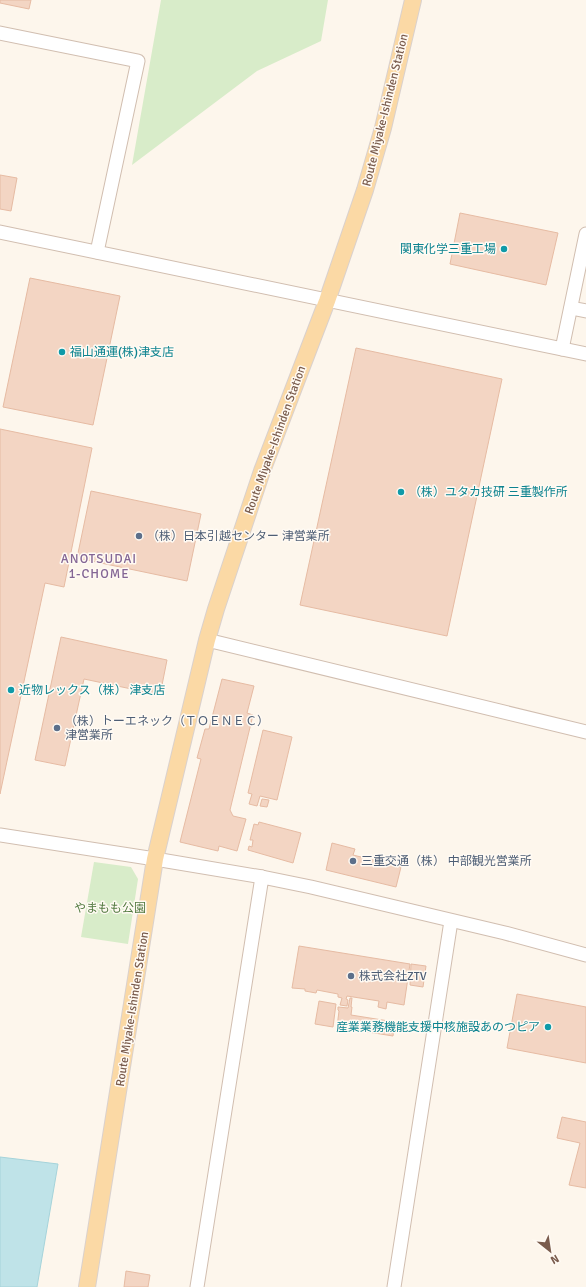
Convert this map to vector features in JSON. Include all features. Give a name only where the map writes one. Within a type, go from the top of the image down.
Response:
[{"type":"main road","name":"Route Miyake-Ishinden Station","points":[[87,1287],[155,859],[207,640],[218,602],[262,471],[327,301],[365,190],[383,128],[413,0]]},
{"type":"street","points":[[0,33],[138,61],[97,252]]},
{"type":"street","points":[[0,232],[586,354]]},
{"type":"street","points":[[562,349],[586,234]]},
{"type":"street","points":[[571,308],[586,311]]},
{"type":"street","points":[[207,640],[586,732]]},
{"type":"street","points":[[0,835],[155,859],[311,887],[505,933],[586,955]]},
{"type":"street","points":[[197,1287],[262,877]]},
{"type":"street","points":[[394,1287],[451,921]]},
{"type":"green space","points":[[161,0],[328,0],[321,41],[257,71],[132,165]]},
{"type":"green space","name":"やまもも公園","points":[[94,862],[131,867],[138,879],[128,944],[81,937]]},
{"type":"water","points":[[0,1157],[58,1164],[37,1287],[0,1287]]},
{"type":"building","points":[[0,0],[31,0],[29,9],[0,3]]},
{"type":"building","points":[[0,175],[17,178],[11,211],[0,209]]},
{"type":"building","name":"関東化学三重工場","points":[[460,213],[558,233],[546,285],[450,264]]},
{"type":"building","name":"福山通運(株)津支店","points":[[30,278],[120,296],[93,425],[3,407]]},
{"type":"building","name":"（株）ユタカ技研 三重製作所","points":[[356,348],[502,379],[447,636],[300,605]]},
{"type":"building","name":"近物レックス（株） 津支店","points":[[0,429],[92,448],[64,587],[45,583],[0,794]]},
{"type":"building","name":"（株）日本引越センター 津営業所","points":[[91,491],[201,514],[187,581],[77,558]]},
{"type":"building","name":"（株）トーエネック（ＴＯＥＮＥＣ） 津営業所","points":[[61,637],[167,660],[160,695],[84,679],[65,766],[35,760]]},
{"type":"building","points":[[222,679],[254,686],[247,713],[253,715],[230,810],[233,816],[246,819],[237,851],[219,846],[218,851],[180,842],[201,759],[197,758],[205,729],[209,729]]},
{"type":"building","points":[[263,730],[292,737],[277,800],[260,796],[257,806],[249,804],[252,794],[248,793]]},
{"type":"building","points":[[262,799],[269,800],[267,807],[260,806]]},
{"type":"building","points":[[259,822],[301,833],[293,863],[248,850],[249,846],[252,847],[253,840],[250,840],[254,824],[258,825]]},
{"type":"building","name":"三重交通（株） 中部観光営業所","points":[[332,843],[355,849],[353,855],[401,867],[396,887],[326,870]]},
{"type":"building","name":"株式会社ZTV","points":[[299,946],[410,964],[404,1005],[387,1002],[386,1009],[378,1007],[379,1001],[347,996],[347,1006],[340,1005],[342,998],[338,997],[338,994],[317,990],[316,993],[305,991],[305,989],[292,988]]},
{"type":"building","points":[[411,964],[426,966],[423,987],[410,985]]},
{"type":"building","name":"産業業務機能支援中核施設あのつピア","points":[[517,994],[586,1007],[586,1063],[507,1048]]},
{"type":"building","points":[[350,998],[352,998],[351,1015],[395,1022],[393,1036],[337,1027],[338,1007],[348,1008]]},
{"type":"building","points":[[319,1001],[336,1004],[333,1027],[315,1024]]},
{"type":"building","points":[[562,1117],[586,1122],[586,1188],[569,1185],[580,1143],[557,1138]]},
{"type":"building","points":[[126,1271],[150,1275],[148,1287],[124,1287]]},
{"type":"place","name":"関東化学三重工場","points":[[504,249]]},
{"type":"place","name":"福山通運(株)津支店","points":[[62,352]]},
{"type":"place","name":"（株）ユタカ技研 三重製作所","points":[[401,492]]},
{"type":"place","name":"（株）日本引越センター 津営業所","points":[[139,536]]},
{"type":"place","name":"近物レックス（株） 津支店","points":[[11,690]]},
{"type":"place","name":"（株）トーエネック（ＴＯＥＮＥＣ） 津営業所","points":[[57,728]]},
{"type":"place","name":"三重交通（株） 中部観光営業所","points":[[353,861]]},
{"type":"place","name":"株式会社ZTV","points":[[351,976]]},
{"type":"place","name":"産業業務機能支援中核施設あのつピア","points":[[548,1027]]},
{"type":"district","name":"ANOTSUDAI 1-CHOME","points":[[99,566]]}]
